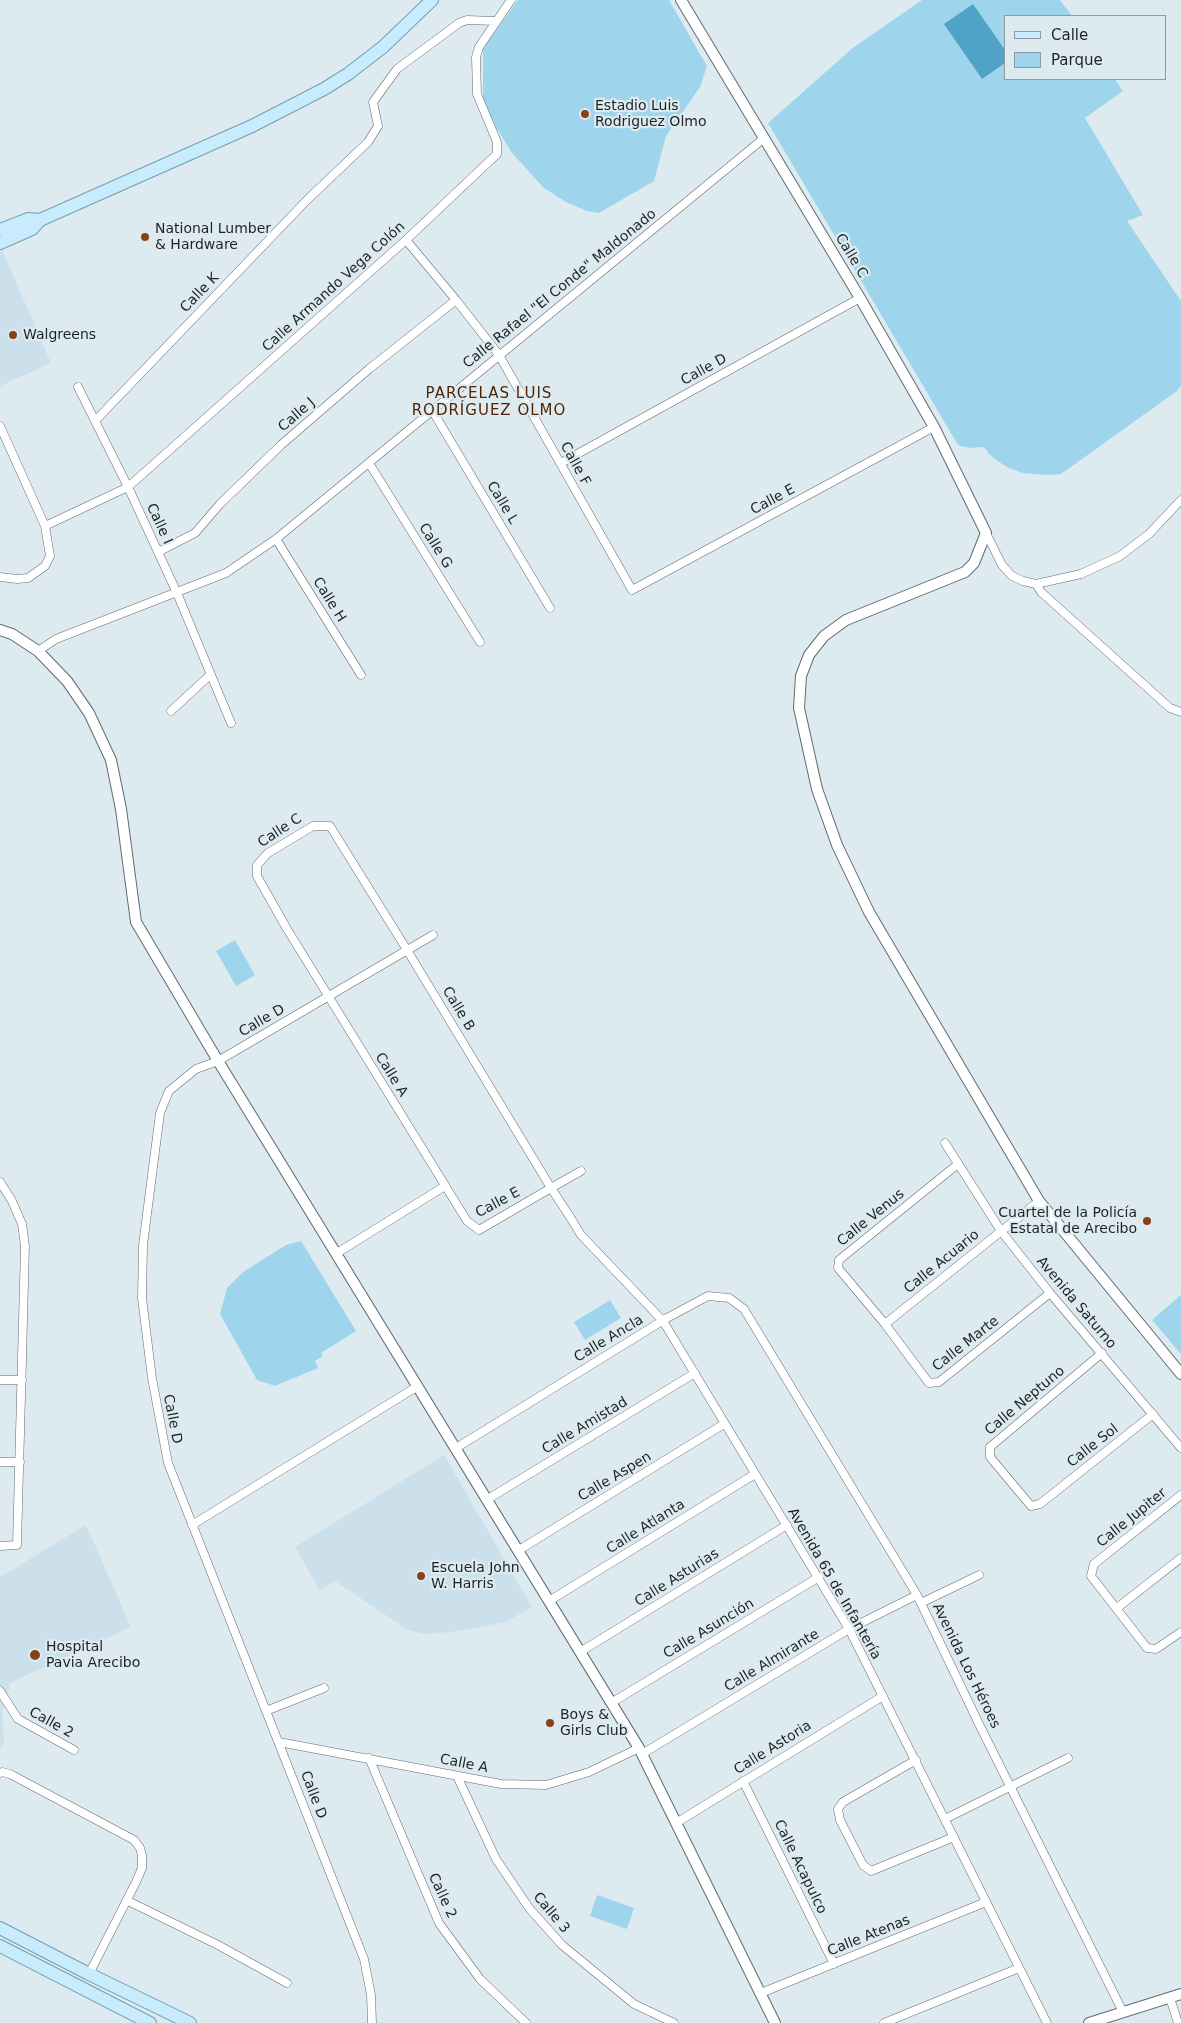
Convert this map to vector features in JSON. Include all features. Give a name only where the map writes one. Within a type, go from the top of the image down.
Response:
[{"type":"main road","points":[[0,243],[32,229],[40,220],[252,126],[317,93],[367,60],[399,33],[432,0]]},
{"type":"main road","points":[[0,230],[28,219],[40,220]]},
{"type":"main road","points":[[0,1928],[190,2023]]},
{"type":"main road","points":[[0,1946],[150,2023]]},
{"type":"street","name":"Calle Armando Vega Colón","points":[[45,526],[128,487],[406,240],[497,154],[499,149],[497,142],[477,94],[477,52],[495,21],[511,0]]},
{"type":"street","name":"Calle C","points":[[681,0],[860,298],[934,427],[986,533]]},
{"type":"street","name":"Calle K","points":[[95,421],[307,200],[368,142],[378,126],[373,102],[397,69],[459,23],[467,20],[495,21]]},
{"type":"street","name":"Calle Rafael \"El Conde\" Maldonado","points":[[38,651],[56,639],[226,573],[276,539],[763,139]]},
{"type":"street","name":"Calle F","points":[[406,240],[499,355],[628,584]]},
{"type":"street","name":"Calle D","points":[[561,463],[860,298]]},
{"type":"street","name":"Calle J","points":[[158,552],[195,533],[220,504],[281,445],[376,363],[456,300]]},
{"type":"street","name":"Calle I","points":[[78,387],[128,487],[177,593],[231,723]]},
{"type":"street","name":"Calle L","points":[[432,410],[550,608]]},
{"type":"street","points":[[0,426],[45,526],[50,556],[45,566],[28,578],[0,577]]},
{"type":"street","name":"Calle E","points":[[628,584],[632,590],[934,427]]},
{"type":"street","name":"Calle G","points":[[369,463],[480,642]]},
{"type":"street","points":[[986,533],[1002,565],[1018,578],[1036,584],[1082,574],[1120,556],[1150,534],[1181,500]]},
{"type":"street","points":[[986,533],[974,563],[965,572],[846,620],[824,636],[809,655],[801,676],[799,708],[818,789],[837,845],[869,912],[1038,1201],[1181,1374]]},
{"type":"street","name":"Calle H","points":[[276,539],[361,675]]},
{"type":"street","points":[[1036,584],[1041,592],[1170,708],[1181,712]]},
{"type":"street","points":[[0,630],[12,634],[38,651],[67,681],[89,713],[111,760],[121,809],[136,922],[218,1061],[488,1499],[640,1751],[775,2023]]},
{"type":"street","points":[[171,711],[210,675]]},
{"type":"street","name":"Calle C","points":[[257,865],[268,853],[313,826],[330,826],[341,844]]},
{"type":"street","name":"Calle B","points":[[341,844],[551,1188]]},
{"type":"street","name":"Calle A","points":[[257,865],[257,876],[286,928],[445,1186]]},
{"type":"street","name":"Calle D","points":[[372,2023],[371,1995],[364,1959],[168,1463],[159,1420],[142,1298],[143,1245],[160,1113],[169,1092],[196,1069],[218,1061],[432,936]]},
{"type":"street","name":"Avenida Saturno","points":[[945,1143],[1001,1231],[1050,1293],[1181,1448]]},
{"type":"street","name":"Calle Venus","points":[[886,1324],[838,1268],[839,1260],[958,1164]]},
{"type":"street","points":[[551,1188],[581,1171]]},
{"type":"street","points":[[0,1182],[12,1201],[22,1224],[25,1246],[17,1545],[0,1546]]},
{"type":"street","name":"Calle E","points":[[445,1186],[467,1221],[479,1230],[551,1188]]},
{"type":"street","points":[[337,1253],[445,1186]]},
{"type":"street","name":"Avenida 65 de Infantería","points":[[551,1188],[581,1234],[662,1321],[849,1629],[1047,2023]]},
{"type":"street","name":"Calle Acuario","points":[[886,1324],[1038,1201]]},
{"type":"street","name":"Calle Marte","points":[[886,1324],[929,1383],[939,1382],[1050,1293]]},
{"type":"street","name":"Calle Ancla","points":[[456,1448],[662,1321],[708,1296],[729,1298],[744,1309],[765,1343]]},
{"type":"street","name":"Avenida Los Héroes","points":[[765,1343],[917,1595],[1123,2012]]},
{"type":"street","name":"Calle Neptuno","points":[[1048,1498],[1040,1504],[1030,1506],[990,1457],[990,1447],[1102,1353]]},
{"type":"street","name":"Calle Amistad","points":[[488,1499],[694,1373]]},
{"type":"street","points":[[0,1380],[22,1380]]},
{"type":"street","points":[[192,1525],[418,1386]]},
{"type":"street","name":"Calle Sol","points":[[1048,1498],[1153,1414]]},
{"type":"street","name":"Calle Aspen","points":[[518,1550],[724,1424]]},
{"type":"street","points":[[0,1462],[20,1462]]},
{"type":"street","name":"Calle Atlanta","points":[[549,1601],[755,1474]]},
{"type":"street","name":"Calle Jupiter","points":[[1117,1608],[1091,1576],[1094,1564],[1181,1495]]},
{"type":"street","name":"Calle Asturias","points":[[580,1652],[787,1525]]},
{"type":"street","points":[[1181,1558],[1117,1608],[1147,1648],[1156,1648],[1181,1632]]},
{"type":"street","points":[[921,1603],[979,1575]]},
{"type":"street","name":"Calle Asunción","points":[[611,1703],[818,1577]]},
{"type":"street","name":"Calle Almirante","points":[[640,1751],[849,1629],[917,1595]]},
{"type":"street","points":[[266,1711],[324,1688]]},
{"type":"street","name":"Calle 2","points":[[0,1691],[18,1719],[74,1750]]},
{"type":"street","name":"Calle Astoria","points":[[676,1823],[883,1696]]},
{"type":"street","name":"Calle A","points":[[279,1742],[501,1784],[546,1785],[589,1772],[640,1751]]},
{"type":"street","name":"Calle 2","points":[[369,1758],[439,1923],[480,1979],[526,2023]]},
{"type":"street","points":[[945,1818],[1068,1758]]},
{"type":"street","points":[[916,1760],[843,1802],[838,1809],[840,1820],[863,1865],[871,1871],[954,1837]]},
{"type":"street","points":[[0,1773],[10,1774],[134,1840],[140,1848],[142,1868],[128,1901],[89,1974]]},
{"type":"street","name":"Calle 3","points":[[457,1776],[496,1859],[528,1908],[562,1945],[634,2004],[674,2023]]},
{"type":"street","name":"Calle Acapulco","points":[[743,1781],[834,1964]]},
{"type":"street","points":[[128,1901],[218,1945],[287,1983]]},
{"type":"street","name":"Calle Atenas","points":[[761,1993],[986,1902]]},
{"type":"street","points":[[884,2023],[1019,1968]]},
{"type":"street","points":[[1089,2023],[1181,1994]]},
{"type":"street","points":[[1170,1998],[1178,2018]]},
{"type":"shaded area","points":[[973,4],[1004,49],[1004,64],[982,79],[944,24]]},
{"type":"shaded area","points":[[2,249],[51,363],[0,386],[0,250]]},
{"type":"shaded area","points":[[444,1455],[532,1607],[506,1622],[452,1632],[425,1634],[408,1630],[335,1581],[320,1591],[295,1547]]},
{"type":"shaded area","name":"Hospital Pavia Arecibo","points":[[86,1525],[131,1627],[10,1683],[2,1712],[4,1743],[0,1750],[0,1577]]},
{"type":"green space","name":"Estadio Luis Rodriguez Olmo","points":[[518,0],[669,0],[707,66],[700,87],[666,136],[654,181],[599,213],[587,211],[566,202],[544,188],[512,153],[496,127],[483,100],[483,48]]},
{"type":"green space","points":[[922,0],[1060,0],[1071,15],[1004,15],[1004,80],[1116,80],[1123,91],[1085,118],[1143,215],[1127,221],[1181,301],[1181,386],[1177,391],[1061,474],[1023,473],[999,462],[984,447],[970,448],[958,445],[768,123],[854,47]]},
{"type":"green space","points":[[235,940],[255,975],[236,986],[216,951]]},
{"type":"green space","points":[[301,1241],[356,1331],[321,1353],[323,1356],[315,1361],[318,1368],[275,1386],[257,1380],[220,1314],[227,1288],[243,1272],[286,1245]]},
{"type":"green space","points":[[1181,1295],[1181,1354],[1152,1320]]},
{"type":"green space","points":[[610,1300],[621,1318],[585,1340],[574,1322]]},
{"type":"green space","points":[[597,1895],[634,1908],[627,1929],[590,1916]]},
{"type":"place","name":"Estadio Luis Rodriguez Olmo","points":[[585,114]]},
{"type":"place","name":"National Lumber & Hardware","points":[[145,237]]},
{"type":"place","name":"Walgreens","points":[[13,335]]},
{"type":"place","name":"Cuartel de la Policía Estatal de Arecibo","points":[[1147,1221]]},
{"type":"place","name":"Escuela John W. Harris","points":[[421,1576]]},
{"type":"place","name":"Hospital Pavia Arecibo","points":[[35,1655]]},
{"type":"place","name":"Boys & Girls Club","points":[[550,1723]]},
{"type":"district","name":"PARCELAS LUIS RODRÍGUEZ OLMO","points":[[489,402]]}]
